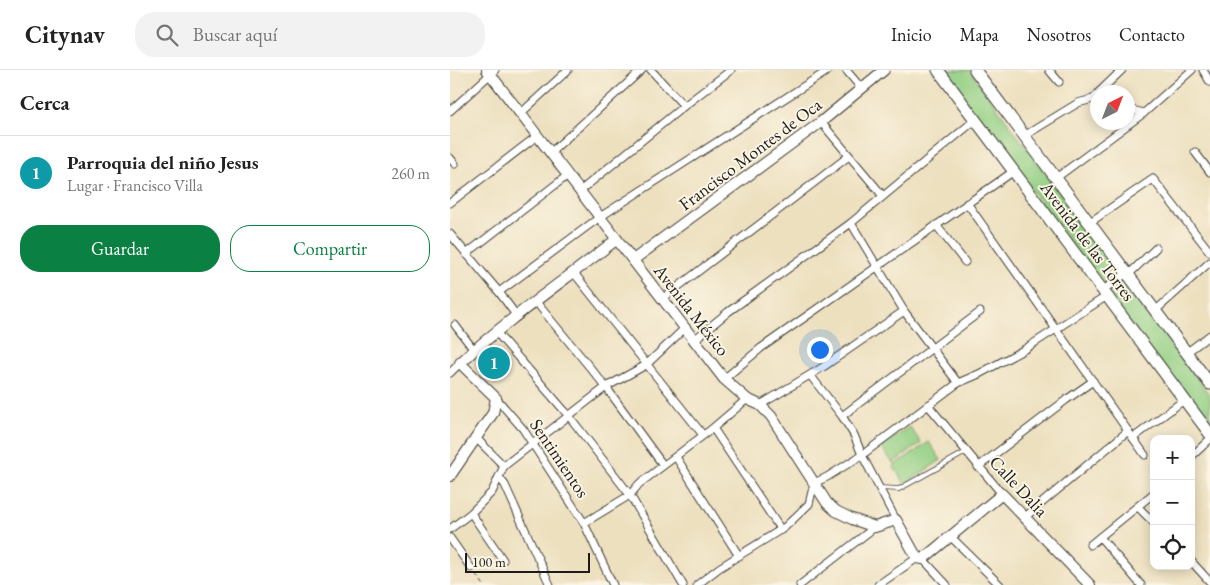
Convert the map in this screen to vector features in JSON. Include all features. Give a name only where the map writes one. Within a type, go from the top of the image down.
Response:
[{"type":"main road","name":"Avenida de las Torres","points":[[938,70],[1210,434]]},
{"type":"main road","name":"Avenida de las Torres","points":[[975,70],[1210,384]]},
{"type":"street","points":[[520,114],[568,70]]},
{"type":"street","points":[[550,153],[642,70]]},
{"type":"street","points":[[651,70],[684,106]]},
{"type":"street","points":[[580,191],[731,70]]},
{"type":"street","points":[[499,292],[600,216],[829,70]]},
{"type":"street","points":[[846,70],[862,89]]},
{"type":"street","name":"Francisco Montes de Oca","points":[[633,260],[821,122],[884,70]]},
{"type":"street","points":[[1049,70],[1059,82]]},
{"type":"street","points":[[1108,85],[1122,70]]},
{"type":"street","points":[[1056,178],[1144,114],[1192,70]]},
{"type":"street","points":[[1203,70],[1210,82]]},
{"type":"street","points":[[450,112],[490,72]]},
{"type":"street","name":"Avenida México","points":[[490,72],[520,114],[724,380],[747,399],[760,405],[771,416],[827,503],[836,511],[875,527]]},
{"type":"street","points":[[1024,136],[1078,103],[1090,99]]},
{"type":"street","points":[[1135,111],[1144,114]]},
{"type":"street","points":[[694,340],[728,312],[851,224],[976,120]]},
{"type":"street","points":[[821,122],[884,196]]},
{"type":"street","points":[[450,203],[537,136]]},
{"type":"street","points":[[1195,152],[1210,172]]},
{"type":"street","points":[[662,299],[849,156]]},
{"type":"street","points":[[450,158],[455,164]]},
{"type":"street","points":[[724,380],[761,348],[1014,171]]},
{"type":"street","points":[[466,254],[568,175]]},
{"type":"street","points":[[1090,223],[1153,179],[1210,252]]},
{"type":"street","points":[[967,204],[1145,455]]},
{"type":"street","points":[[851,224],[904,311],[931,350],[958,383]]},
{"type":"street","points":[[936,225],[964,262]]},
{"type":"street","points":[[450,234],[516,315]]},
{"type":"street","points":[[450,373],[516,315],[536,302],[617,239]]},
{"type":"street","points":[[697,585],[720,568],[781,530],[809,504],[814,484],[862,455],[958,383],[1018,354],[1055,330],[1105,293],[1156,248]]},
{"type":"street","points":[[1155,311],[1210,262]]},
{"type":"street","points":[[574,273],[703,435]]},
{"type":"street","points":[[536,302],[606,387],[663,465]]},
{"type":"street","points":[[760,405],[810,375],[904,311]]},
{"type":"street","points":[[842,416],[980,312]]},
{"type":"street","points":[[454,325],[474,350]]},
{"type":"street","points":[[450,529],[471,513],[492,492],[504,466],[534,445],[606,387],[646,365],[685,328]]},
{"type":"street","points":[[496,332],[569,416],[630,495],[683,585]]},
{"type":"street","points":[[1186,353],[1210,335]]},
{"type":"street","name":"Sentimientos","points":[[460,363],[507,410],[534,445],[584,523],[614,585]]},
{"type":"street","points":[[810,375],[842,416],[854,435],[878,488],[920,559],[947,585]]},
{"type":"street","points":[[978,468],[1093,381]]},
{"type":"street","points":[[450,476],[492,413],[496,398]]},
{"type":"street","points":[[584,523],[630,495],[639,484],[713,428],[747,399]]},
{"type":"street","points":[[1133,438],[1184,400]]},
{"type":"street","name":"Calle Dalia","points":[[928,405],[978,468],[1090,585]]},
{"type":"street","points":[[713,428],[781,530]]},
{"type":"street","points":[[1025,517],[1128,431]]},
{"type":"street","points":[[476,438],[504,466]]},
{"type":"street","points":[[1195,453],[1210,439]]},
{"type":"street","points":[[676,457],[739,556]]},
{"type":"street","points":[[499,477],[505,485],[550,585]]},
{"type":"street","points":[[878,585],[920,559],[1002,494]]},
{"type":"street","points":[[1090,545],[1150,496]]},
{"type":"street","points":[[1138,507],[1150,519]]},
{"type":"street","points":[[471,513],[503,560]]},
{"type":"street","points":[[800,585],[875,527],[883,526],[896,520]]},
{"type":"street","points":[[950,536],[1000,585]]},
{"type":"street","points":[[450,538],[471,568]]},
{"type":"street","points":[[1100,538],[1141,585]]},
{"type":"street","points":[[1195,565],[1210,582]]},
{"type":"street","points":[[1204,574],[1210,567]]},
{"type":"lane","points":[[878,488],[899,488],[966,452]]},
{"type":"path","points":[[471,568],[484,585]]},
{"type":"green space","points":[[942,70],[969,70],[1210,396],[1210,431]]},
{"type":"green space","points":[[910,427],[921,443],[893,463],[881,447]]},
{"type":"green space","points":[[929,442],[941,460],[905,484],[893,466]]},
{"type":"place","name":"Parroquia del niño Jesus","points":[[494,363]]}]
